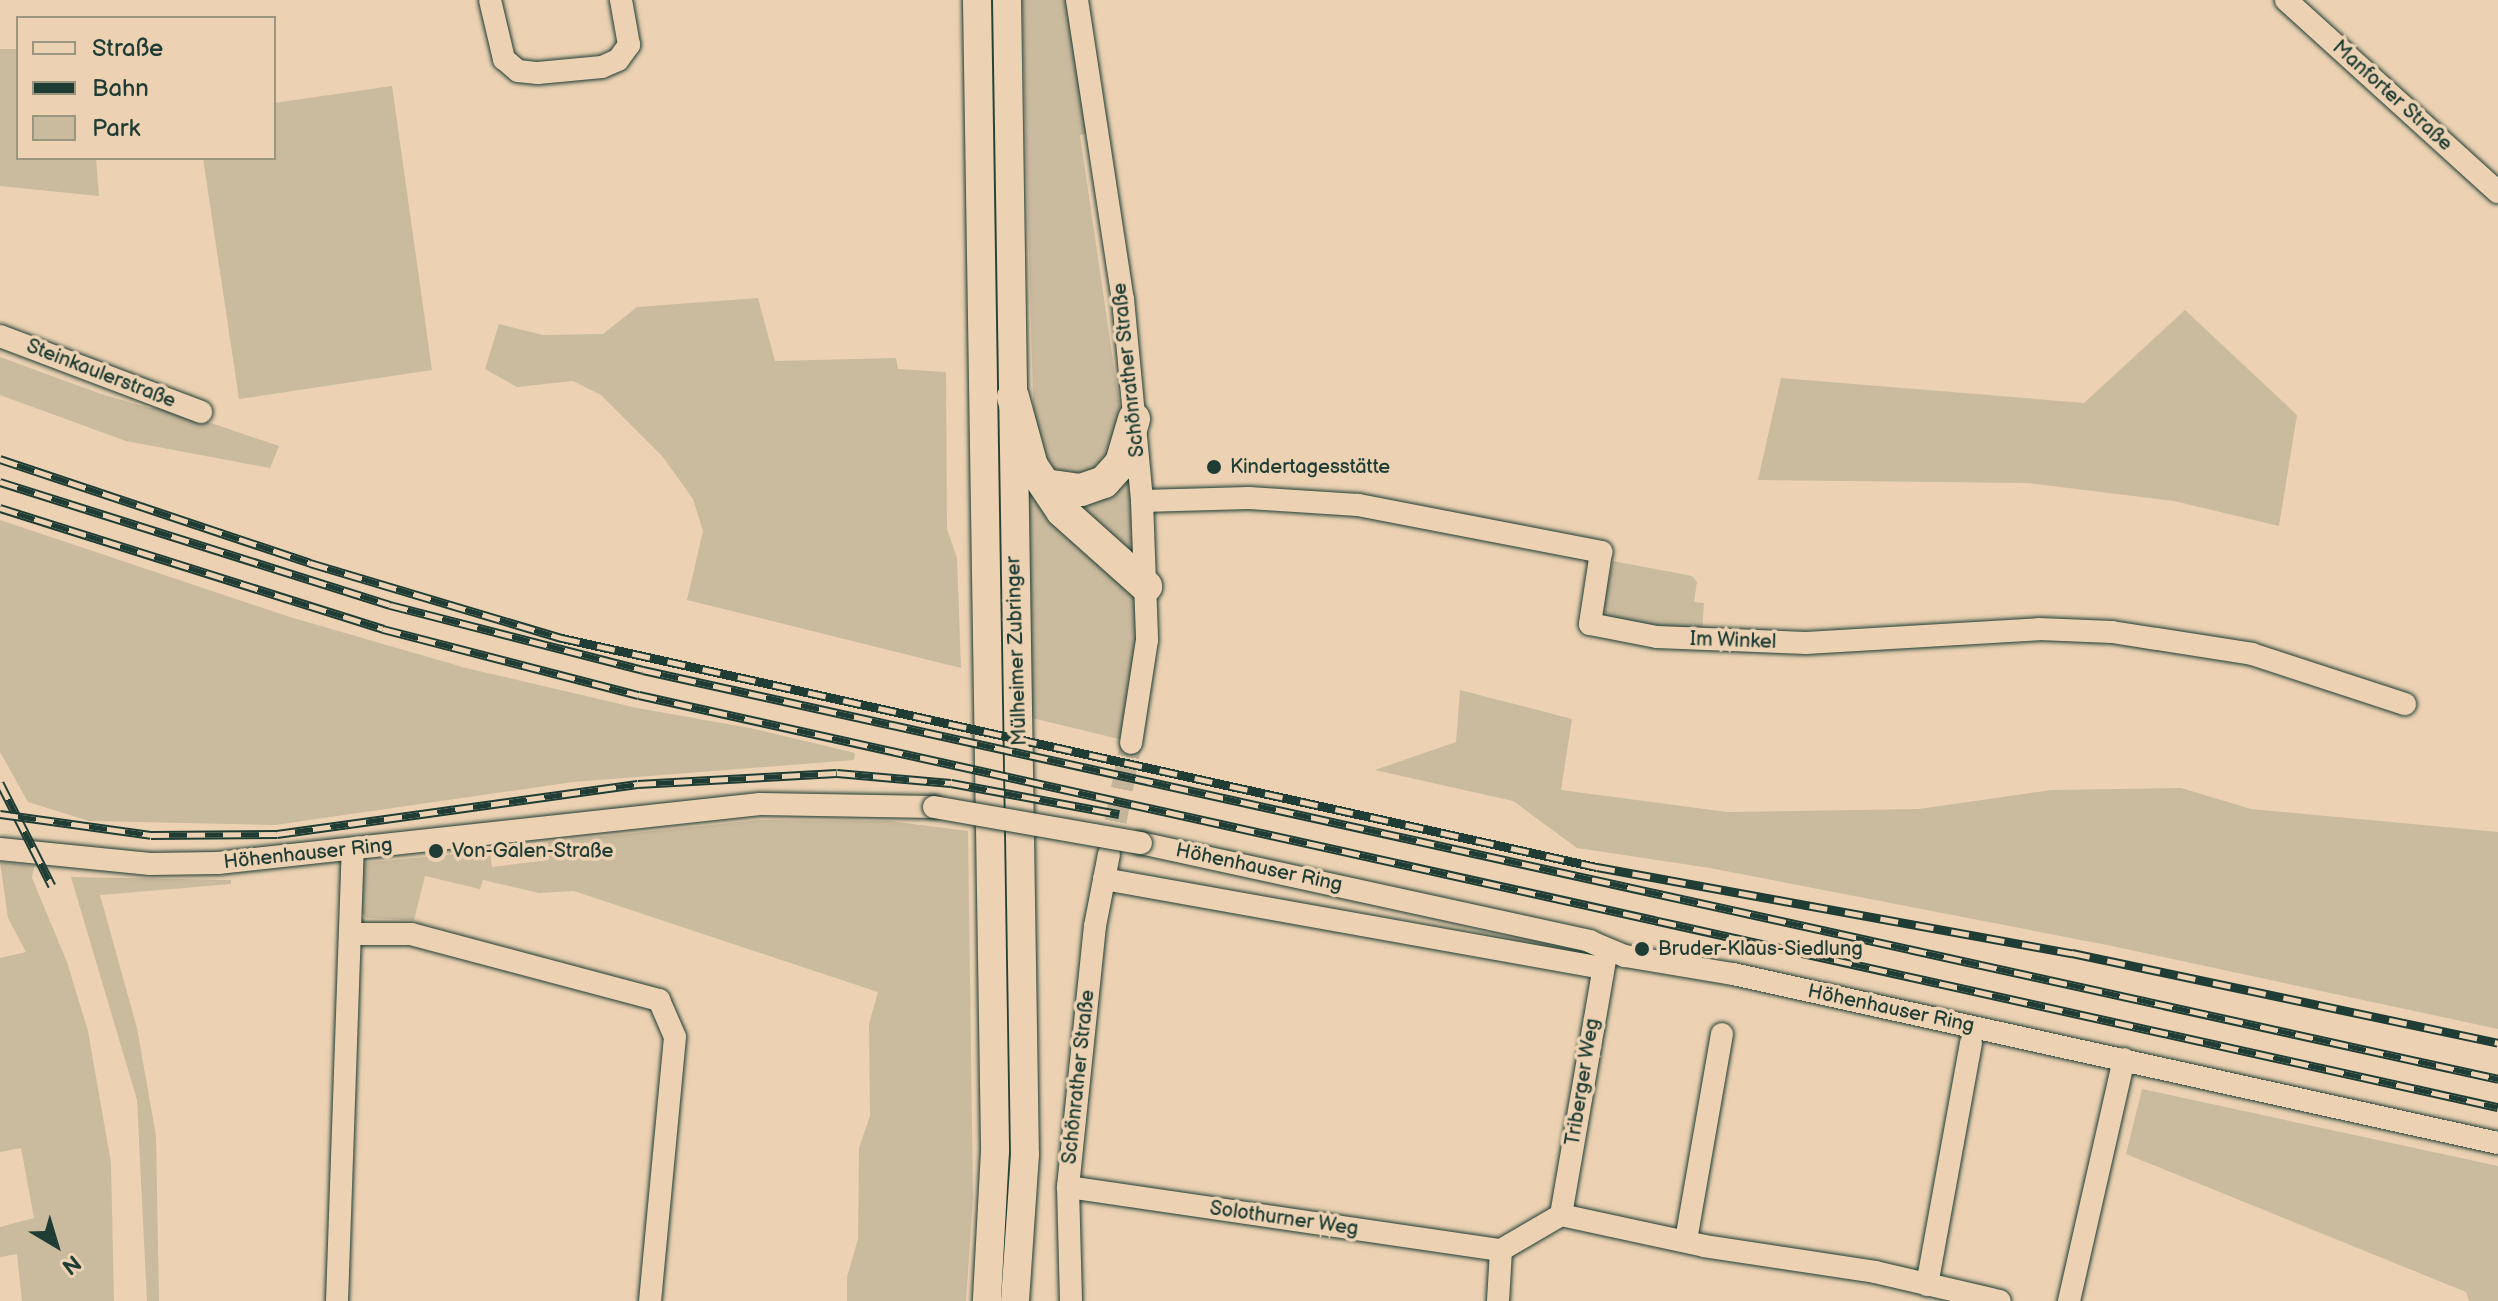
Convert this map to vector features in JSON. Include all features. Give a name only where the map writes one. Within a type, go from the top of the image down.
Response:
[{"type":"highway","points":[[1013,397],[1032,466],[1062,511],[1146,586]]},
{"type":"highway","points":[[1045,485],[1081,490],[1104,482],[1121,463],[1134,419]]},
{"type":"main road","name":"Mülheimer Zubringer","points":[[977,0],[995,1151],[987,1301]]},
{"type":"main road","name":"Mülheimer Zubringer","points":[[1007,0],[1025,1154],[1015,1301]]},
{"type":"street","points":[[490,0],[504,59],[518,71],[538,73],[602,67],[618,60],[629,45],[621,0]]},
{"type":"street","name":"Schönrather Straße","points":[[1077,0],[1123,299],[1142,501],[1147,640],[1131,743]]},
{"type":"street","name":"Manforter Straße","points":[[2286,0],[2498,192]]},
{"type":"street","name":"Steinkaulerstraße","points":[[0,336],[201,412]]},
{"type":"street","name":"Im Winkel","points":[[1142,501],[1249,498],[1358,505],[1601,552],[1590,624],[1657,637],[1806,643],[2039,629],[2112,632],[2252,654],[2405,704]]},
{"type":"street","name":"Höhenhauser Ring","points":[[0,849],[150,864],[218,863],[760,804],[934,807],[1141,843],[1604,958]]},
{"type":"street","points":[[337,1301],[353,934],[353,850]]},
{"type":"street","name":"Schönrather Straße","points":[[1071,1301],[1068,1187],[1109,854]]},
{"type":"street","name":"Höhenhauser Ring","points":[[1104,879],[1604,958],[2124,1059],[2498,1143]]},
{"type":"street","points":[[353,934],[411,934],[659,1000],[675,1037],[650,1301]]},
{"type":"street","name":"Triberger Weg","points":[[1561,1215],[1604,958]]},
{"type":"street","points":[[1686,1240],[1722,1034]]},
{"type":"street","points":[[1927,1285],[1971,1043]]},
{"type":"street","points":[[2069,1301],[2124,1059]]},
{"type":"street","name":"Solothurner Weg","points":[[1068,1187],[1501,1250]]},
{"type":"street","points":[[1498,1301],[1501,1250],[1561,1215],[2000,1301]]},
{"type":"green space","points":[[1022,0],[1068,0],[1086,134],[1080,135],[1121,415],[1110,464],[1063,479],[1047,467],[1034,433]]},
{"type":"green space","points":[[0,49],[16,49],[16,160],[96,160],[99,196],[0,186]]},
{"type":"green space","points":[[392,86],[432,370],[239,399],[203,160],[276,160],[276,103]]},
{"type":"green space","points":[[758,298],[775,361],[896,358],[898,369],[946,372],[947,529],[957,558],[961,668],[687,600],[703,531],[693,499],[663,457],[601,395],[573,381],[517,387],[485,369],[499,324],[543,335],[603,334],[637,307]]},
{"type":"green space","points":[[2185,310],[2297,415],[2279,526],[2174,501],[2028,483],[1758,480],[1781,378],[2084,403]]},
{"type":"green space","points":[[0,357],[101,394],[149,408],[164,407],[279,446],[270,468],[126,441],[0,395]]},
{"type":"green space","points":[[1130,476],[1135,551],[1133,553],[1064,497]]},
{"type":"green space","points":[[1027,478],[1134,587],[1138,620],[1132,692],[1123,740],[1028,717]]},
{"type":"green space","points":[[0,520],[290,617],[466,668],[637,708],[750,728],[855,753],[854,760],[573,782],[275,825],[89,821],[28,802],[0,752]]},
{"type":"green space","points":[[1613,561],[1692,576],[1697,582],[1694,602],[1704,603],[1702,632],[1611,621],[1602,608]]},
{"type":"green space","points":[[1460,690],[1572,719],[1561,790],[1727,812],[1919,809],[2052,790],[2181,788],[2251,809],[2498,832],[2498,1029],[2112,946],[1710,868],[1577,848],[1513,801],[1375,770],[1456,742]]},
{"type":"green space","points":[[759,820],[889,821],[968,831],[973,1197],[966,1301],[847,1301],[847,1277],[858,1239],[859,1148],[870,1116],[869,1024],[878,992],[574,891],[539,893],[483,880],[480,889],[425,876],[414,920],[366,918],[362,913],[362,863],[490,851],[492,867],[549,860],[548,842]]},
{"type":"green space","points":[[0,862],[34,866],[32,878],[67,962],[88,1031],[111,1163],[114,1301],[22,1301],[17,1254],[0,1257],[0,1227],[34,1218],[21,1148],[0,1152],[0,958],[26,952],[8,918]]},
{"type":"green space","points":[[71,877],[231,880],[231,884],[100,895],[137,1028],[156,1136],[159,1301],[147,1301],[137,1100]]},
{"type":"green space","points":[[2142,1089],[2498,1166],[2498,1301],[2469,1301],[2466,1292],[2126,1154]]},
{"type":"tunnel","points":[[1109,854],[1131,743]]},
{"type":"railway","points":[[0,459],[310,563],[562,638],[1597,867],[2072,953],[2498,1043]]},
{"type":"railway","points":[[0,482],[390,605],[643,670],[2498,1079]]},
{"type":"railway","points":[[0,508],[383,629],[639,695],[2498,1107]]},
{"type":"railway","points":[[0,814],[151,835],[277,834],[638,784],[837,773],[951,783],[1119,814]]},
{"type":"railway","points":[[0,783],[52,886]]},
{"type":"place","name":"Kindertagesstätte","points":[[1214,467]]},
{"type":"place","name":"Von-Galen-Straße","points":[[436,851]]},
{"type":"place","name":"Bruder-Klaus-Siedlung","points":[[1642,949]]}]
